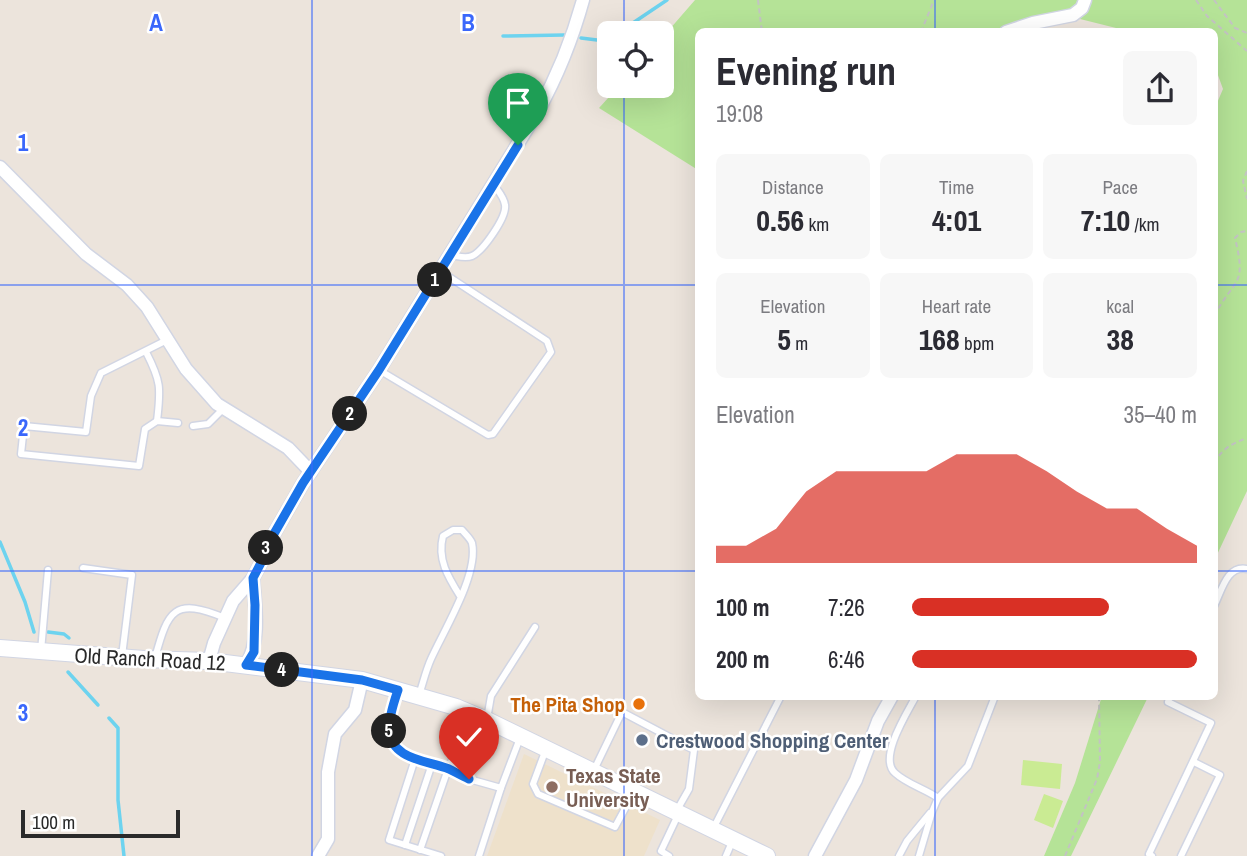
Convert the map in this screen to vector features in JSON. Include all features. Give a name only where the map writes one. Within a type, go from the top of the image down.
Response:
[{"type":"main road","name":"Old Ranch Road 12","points":[[0,648],[41,653],[209,661],[362,680],[479,717],[766,856]]},
{"type":"street","points":[[209,661],[233,601],[253,578],[267,546],[311,472],[379,370],[518,145],[559,72],[575,31],[583,0]]},
{"type":"street","points":[[1018,28],[1073,15],[1082,8],[1085,0]]},
{"type":"street","points":[[0,167],[86,254],[127,285],[148,307],[186,369],[217,404],[288,448],[311,472]]},
{"type":"street","points":[[246,665],[254,652],[253,578]]},
{"type":"street","points":[[318,856],[328,839],[328,772],[335,734],[355,710],[362,680]]},
{"type":"street","points":[[815,856],[856,780],[878,721],[890,700]]},
{"type":"lane","points":[[450,254],[464,258],[476,255],[505,214],[505,204],[492,184]]},
{"type":"lane","points":[[379,370],[488,435],[493,434],[551,352],[547,341],[440,271]]},
{"type":"lane","points":[[168,339],[102,373],[91,396],[86,432],[24,426],[20,454],[139,466],[145,429],[157,421],[178,423]]},
{"type":"lane","points":[[146,352],[159,377],[157,421]]},
{"type":"lane","points":[[193,426],[208,424],[224,408]]},
{"type":"lane","points":[[418,696],[430,661],[460,596],[472,560],[471,541],[462,530],[453,530],[443,536],[440,548],[445,572],[460,596]]},
{"type":"lane","points":[[1218,598],[1231,571],[1239,567],[1247,569]]},
{"type":"lane","points":[[83,568],[132,575],[122,658]]},
{"type":"lane","points":[[41,653],[48,570]]},
{"type":"lane","points":[[154,659],[166,621],[173,613],[183,609],[196,610],[225,618]]},
{"type":"lane","points":[[420,850],[448,769],[535,627]]},
{"type":"lane","points":[[398,690],[389,731],[400,752],[469,779],[501,788]]},
{"type":"lane","points":[[713,829],[779,700]]},
{"type":"lane","points":[[914,700],[888,760],[893,772],[938,798]]},
{"type":"lane","points":[[919,856],[938,798],[968,766],[993,700]]},
{"type":"lane","points":[[1152,856],[1149,854],[1211,723],[1169,700]]},
{"type":"lane","points":[[594,771],[622,712],[694,750],[689,789],[661,851],[669,856]]},
{"type":"lane","points":[[479,856],[521,736]]},
{"type":"lane","points":[[546,748],[533,784],[538,794],[615,827],[635,791]]},
{"type":"lane","points":[[415,759],[389,840],[442,856]]},
{"type":"lane","points":[[1181,856],[1220,775],[1194,762]]},
{"type":"lane","points":[[405,845],[432,764]]},
{"type":"lane","points":[[899,856],[907,841],[932,812]]},
{"type":"lane","points":[[726,856],[733,839]]},
{"type":"path","points":[[758,0],[762,28]]},
{"type":"path","points":[[923,28],[934,0]]},
{"type":"path","points":[[1196,0],[1207,16],[1247,51]]},
{"type":"path","points":[[1214,0],[1235,28],[1247,33]]},
{"type":"path","points":[[1247,171],[1243,181],[1247,199]]},
{"type":"path","points":[[1218,310],[1243,275],[1243,263],[1235,238],[1241,232],[1247,231]]},
{"type":"path","points":[[1218,456],[1228,445],[1247,438]]},
{"type":"path","points":[[1065,856],[1097,779],[1100,762],[1100,700]]},
{"type":"shaded area","name":"Texas State University","points":[[524,754],[660,820],[644,856],[487,856]]},
{"type":"green space","points":[[695,0],[1247,0],[1247,491],[1218,553],[1218,101],[1223,89],[1218,75],[1218,28],[1116,28],[1060,14],[1006,28],[695,28],[695,168],[599,108],[608,98],[674,98],[674,24]]},
{"type":"green space","points":[[1101,700],[1147,700],[1071,856],[1044,856],[1075,783]]},
{"type":"green space","points":[[1023,760],[1062,764],[1060,789],[1021,785]]},
{"type":"green space","points":[[1044,794],[1063,801],[1053,828],[1034,820]]},
{"type":"waterway","points":[[636,21],[667,0]]},
{"type":"waterway","points":[[503,36],[564,35]]},
{"type":"waterway","points":[[581,38],[597,40]]},
{"type":"waterway","points":[[0,542],[25,602],[34,632]]},
{"type":"waterway","points":[[48,632],[64,634],[69,638]]},
{"type":"waterway","points":[[68,672],[98,705]]},
{"type":"waterway","points":[[109,718],[118,728],[118,800],[124,856]]},
{"type":"place","name":"The Pita Shop","points":[[639,704]]},
{"type":"place","name":"Crestwood Shopping Center","points":[[642,740]]},
{"type":"place","name":"Texas State University","points":[[552,787]]},
{"type":"route","points":[[469,779],[400,752],[389,731],[398,690],[362,680],[246,665],[254,652],[253,578],[267,546],[303,483],[379,370],[518,145]]}]
